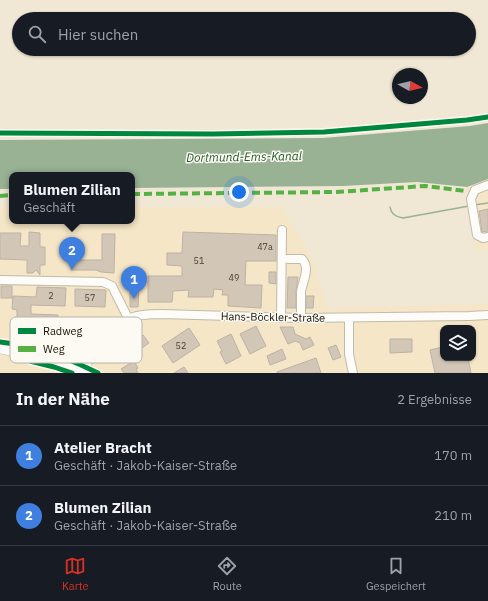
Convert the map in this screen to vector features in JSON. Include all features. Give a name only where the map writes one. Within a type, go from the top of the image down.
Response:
[{"type":"main road","points":[[0,348],[10,350]]},
{"type":"main road","points":[[62,363],[84,372]]},
{"type":"street","points":[[488,185],[475,190],[471,199],[477,235],[483,238],[488,237]]},
{"type":"street","points":[[281,318],[282,230]]},
{"type":"street","points":[[288,259],[302,259],[305,263],[306,279],[301,291],[301,318]]},
{"type":"street","points":[[0,280],[107,283],[114,290],[128,317]]},
{"type":"street","name":"Hans-Böckler-Straße","points":[[133,317],[162,314],[281,318],[488,315]]},
{"type":"street","points":[[349,318],[349,354],[353,373]]},
{"type":"street","name":"Hans-Böckler-Straße","points":[[84,372],[88,363]]},
{"type":"shaded area","points":[[488,179],[488,249],[475,251],[468,207],[467,187]]},
{"type":"shaded area","points":[[0,207],[9,207],[9,224],[135,224],[135,207],[282,207],[314,263],[327,308],[469,305],[488,303],[488,373],[0,373]]},
{"type":"water","name":"Dortmund-Ems-Kanal","points":[[488,123],[488,179],[467,187],[417,182],[343,186],[135,188],[135,172],[9,172],[9,189],[0,189],[0,140],[323,138],[470,126]]},
{"type":"building","points":[[488,209],[488,231],[482,232],[479,211]]},
{"type":"building","points":[[29,232],[40,233],[40,247],[45,247],[45,265],[40,265],[40,275],[36,270],[33,273],[27,273],[27,260],[0,259],[0,233],[21,233],[20,246],[29,246]]},
{"type":"building","points":[[183,232],[276,235],[276,261],[246,261],[245,285],[262,285],[261,308],[228,306],[228,295],[222,295],[223,290],[214,289],[213,297],[188,297],[189,290],[173,291],[172,302],[148,302],[148,276],[182,276],[182,266],[167,265],[167,253],[182,253]]},
{"type":"building","points":[[102,234],[115,234],[114,273],[96,270],[71,270],[72,260],[102,260]]},
{"type":"building","points":[[269,272],[276,272],[276,284],[269,283]]},
{"type":"building","points":[[288,277],[298,277],[296,308],[287,308]]},
{"type":"building","points":[[1,286],[12,286],[12,298],[1,298]]},
{"type":"building","points":[[37,287],[66,288],[65,306],[31,305],[31,314],[58,315],[58,317],[17,317],[17,310],[12,309],[13,296],[36,297]]},
{"type":"building","points":[[130,287],[139,287],[138,307],[130,307]]},
{"type":"building","points":[[75,289],[106,290],[105,307],[75,306]]},
{"type":"building","points":[[306,296],[314,296],[313,308],[306,308]]},
{"type":"building","points":[[256,326],[266,346],[250,354],[240,334]]},
{"type":"building","points":[[280,327],[293,327],[295,334],[306,339],[310,337],[314,345],[303,350],[300,343],[295,341],[288,344]]},
{"type":"building","points":[[189,328],[200,345],[173,363],[162,346]]},
{"type":"building","points":[[231,334],[241,356],[226,364],[220,352],[222,351],[217,341]]},
{"type":"building","points":[[142,336],[149,343],[142,348]]},
{"type":"building","points":[[390,339],[412,339],[412,352],[390,353]]},
{"type":"building","points":[[336,345],[341,357],[333,360],[328,348]]},
{"type":"building","points":[[440,348],[440,361],[469,361],[471,373],[435,373],[430,350]]},
{"type":"building","points":[[282,349],[286,359],[270,365],[267,356]]},
{"type":"building","points":[[316,358],[321,373],[277,373],[277,372]]},
{"type":"building","points":[[131,363],[135,363],[138,368],[136,369],[138,373],[124,373],[121,369]]},
{"type":"building","points":[[184,367],[188,373],[174,373]]},
{"type":"waterway","points":[[474,205],[488,203]]},
{"type":"waterway","points":[[390,207],[391,212],[394,215],[403,218],[469,206]]},
{"type":"marked path","points":[[135,194],[336,192],[425,186],[465,191]]},
{"type":"marked path","points":[[0,196],[9,195]]},
{"type":"cycle path","points":[[0,133],[213,134],[324,132],[488,117]]},
{"type":"cycle path","points":[[0,342],[10,344]]},
{"type":"cycle path","points":[[38,363],[72,373]]},
{"type":"cycle path","points":[[76,363],[98,373]]},
{"type":"place","name":"Blumen Zilian","points":[[72,270]]},
{"type":"place","name":"Atelier Bracht","points":[[134,299]]}]
